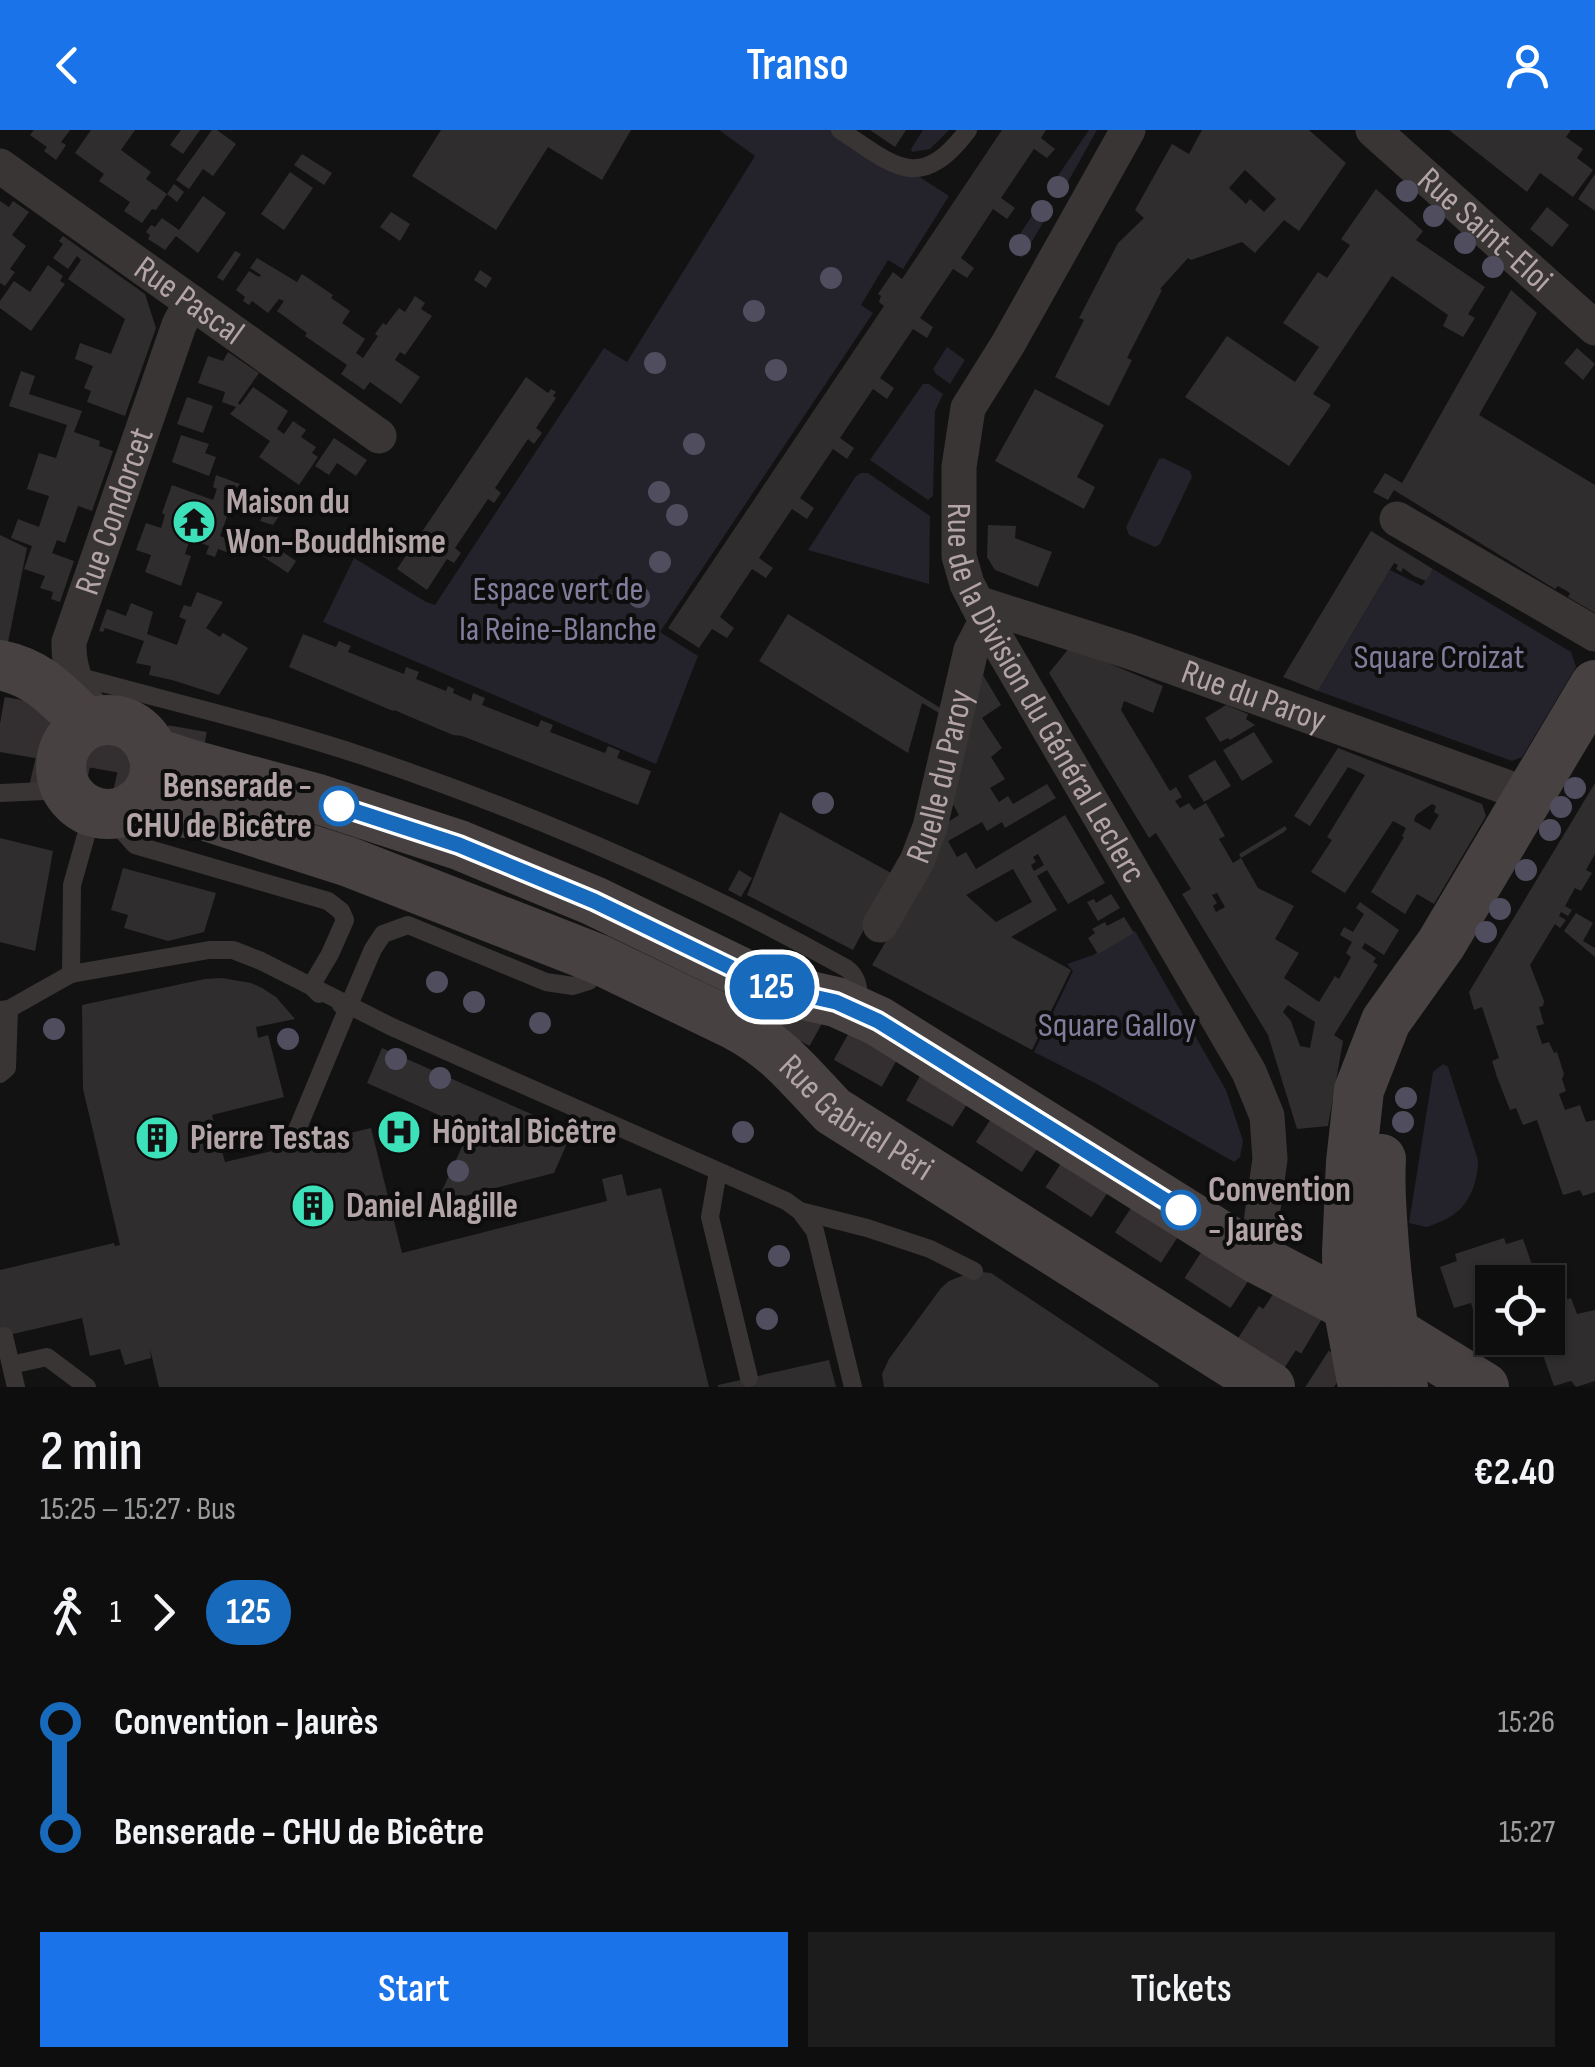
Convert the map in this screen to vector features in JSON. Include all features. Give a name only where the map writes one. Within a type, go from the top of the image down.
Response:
[{"type":"main road","points":[[0,666],[41,680],[86,727]]},
{"type":"main road","points":[[0,680],[86,727]]},
{"type":"main road","points":[[1363,1387],[1348,1306],[1346,1253],[1359,1090],[1386,1022],[1441,944],[1595,685]]},
{"type":"main road","points":[[116,720],[132,726],[152,752],[154,775],[144,796],[101,805],[62,780],[64,749],[86,727],[116,720]]},
{"type":"main road","name":"Rue Gabriel Péri","points":[[152,752],[318,799],[459,845],[594,901],[773,988],[836,1002],[860,1012],[1256,1258],[1392,1330],[1484,1387]]},
{"type":"main road","name":"Rue Gabriel Péri","points":[[101,805],[206,816],[349,862],[598,959],[757,1036],[778,1052],[833,1110],[1270,1387]]},
{"type":"main road","points":[[1403,1387],[1392,1330],[1379,1184],[1387,1100],[1404,1040],[1441,944]]},
{"type":"street","name":"Rue de la Division du Général Leclerc","points":[[1128,130],[968,408],[959,467],[959,556],[981,612],[1249,1072],[1267,1116],[1270,1159],[1256,1258]]},
{"type":"street","name":"Rue Saint-Eloi","points":[[1373,130],[1595,328]]},
{"type":"street","name":"Rue Pascal","points":[[0,166],[379,436]]},
{"type":"street","name":"Rue Condorcet","points":[[73,675],[68,642],[190,302]]},
{"type":"street","points":[[1397,520],[1595,634]]},
{"type":"street","name":"Rue du Paroy","points":[[981,612],[1131,652],[1531,796]]},
{"type":"street","name":"Ruelle du Paroy","points":[[880,925],[930,827],[981,612]]},
{"type":"street","points":[[73,675],[86,702],[86,727]]},
{"type":"lane","points":[[840,130],[882,158],[912,170],[939,162],[968,130]]},
{"type":"lane","points":[[73,675],[366,757],[475,796],[639,864],[846,968],[858,981],[860,1012]]},
{"type":"lane","name":"Rue Gabriel Péri","points":[[0,794],[101,805]]},
{"type":"lane","points":[[71,974],[72,885],[101,805],[136,844],[328,901],[341,911],[345,920],[311,986]]},
{"type":"lane","points":[[297,1130],[373,949],[383,934],[408,926],[546,982],[574,986],[589,981],[598,959]]},
{"type":"lane","points":[[0,1074],[8,1068],[5,1010],[71,974],[209,950],[234,950],[392,1027],[763,1189],[800,1211],[930,1249],[974,1271]]},
{"type":"lane","points":[[718,1172],[710,1217],[749,1378]]},
{"type":"lane","points":[[800,1211],[815,1231],[853,1387]]},
{"type":"lane","points":[[4,1336],[16,1387]]},
{"type":"lane","points":[[11,1365],[47,1357],[87,1387]]},
{"type":"green space","name":"Espace vert de la Reine-Blanche","points":[[719,130],[847,130],[949,196],[903,269],[888,260],[861,305],[873,313],[660,632],[698,656],[656,764],[323,622],[354,558],[435,605],[604,348],[627,362],[755,156]]},
{"type":"green space","points":[[923,130],[949,130],[930,149],[912,152]]},
{"type":"green space","points":[[1089,130],[1097,130],[1060,196],[1051,186]]},
{"type":"green space","points":[[1045,201],[1053,206],[1022,258],[1010,249]]},
{"type":"green space","points":[[947,347],[965,360],[950,384],[933,369]]},
{"type":"green space","points":[[923,384],[943,394],[935,411],[933,496],[928,500],[870,460]]},
{"type":"green space","points":[[1159,459],[1190,471],[1192,477],[1160,544],[1155,547],[1129,535],[1126,527]]},
{"type":"green space","points":[[861,473],[868,473],[930,516],[929,584],[808,550]]},
{"type":"green space","name":"Square Croizat","points":[[1433,569],[1571,652],[1576,667],[1522,757],[1512,761],[1318,691],[1390,570],[1422,586]]},
{"type":"green space","name":"Square Galloy","points":[[1135,931],[1226,1090],[1243,1141],[1240,1157],[1234,1162],[1034,1052],[1073,971],[1067,964],[1093,955]]},
{"type":"green space","points":[[1443,1064],[1448,1067],[1478,1160],[1477,1170],[1473,1188],[1458,1211],[1426,1227],[1409,1223],[1433,1072]]},
{"type":"building","points":[[34,130],[70,130],[61,142],[66,145],[56,160],[44,151],[47,147],[30,135]]},
{"type":"building","points":[[91,130],[135,130],[121,150],[151,172],[146,179],[167,194],[142,223],[124,211],[130,202],[99,181],[104,174],[75,153]]},
{"type":"building","points":[[181,130],[200,130],[183,154],[170,145]]},
{"type":"building","points":[[212,130],[236,144],[213,176],[203,169],[189,189],[176,180]]},
{"type":"building","points":[[441,130],[631,130],[602,180],[548,147],[496,230],[412,176]]},
{"type":"building","points":[[870,130],[906,130],[895,147]]},
{"type":"building","points":[[1002,130],[1046,130],[1041,138],[1055,149],[1047,158],[1034,149],[1001,198],[1015,208],[1007,219],[993,209],[961,258],[974,268],[967,278],[953,269],[920,318],[933,327],[927,338],[913,329],[880,378],[894,388],[887,399],[873,389],[840,438],[854,448],[847,459],[833,449],[800,498],[814,508],[807,519],[792,509],[759,558],[773,568],[766,578],[752,569],[720,617],[734,628],[727,638],[712,629],[699,648],[668,628],[884,306],[878,294],[893,272],[902,279]]},
{"type":"building","points":[[1202,130],[1309,130],[1346,163],[1299,231],[1284,220],[1255,253],[1242,242],[1188,258],[1160,289],[1109,406],[1055,377],[1084,320],[1079,318],[1118,243],[1144,218],[1135,210],[1172,144],[1189,154]],"holes":[[[1245,170],[1276,199],[1264,212],[1250,199],[1246,204],[1229,188]]]},
{"type":"building","points":[[1449,130],[1571,130],[1566,137],[1583,149],[1577,158],[1593,170],[1573,197],[1540,173],[1527,192]]},
{"type":"building","points":[[302,154],[332,173],[324,185],[294,165]]},
{"type":"building","points":[[290,172],[313,188],[284,230],[261,214]]},
{"type":"building","points":[[1595,174],[1595,211],[1578,199]]},
{"type":"building","points":[[174,184],[184,192],[177,202],[167,194]]},
{"type":"building","points":[[1376,189],[1423,231],[1416,240],[1485,287],[1468,314],[1475,318],[1463,337],[1443,326],[1448,315],[1392,276],[1313,394],[1331,405],[1289,466],[1185,397],[1227,336],[1295,382],[1319,347],[1283,323],[1318,272],[1327,278],[1350,245],[1341,239]]},
{"type":"building","points":[[203,196],[226,213],[198,253],[176,236],[165,250],[148,239],[150,235],[146,232],[162,218],[179,230]]},
{"type":"building","points":[[0,201],[9,207],[13,201],[29,212],[12,235],[26,246],[10,269],[15,272],[5,286],[0,283]]},
{"type":"building","points":[[1547,207],[1569,225],[1552,247],[1530,229]]},
{"type":"building","points":[[391,212],[410,224],[400,241],[380,227]]},
{"type":"building","points":[[63,236],[145,294],[156,328],[125,416],[87,402],[91,391],[84,388],[93,366],[75,359],[80,343],[111,354],[125,319],[68,279],[81,260],[77,256],[68,269],[53,258],[63,244],[59,241]]},
{"type":"building","points":[[235,251],[241,254],[223,281],[217,277]]},
{"type":"building","points":[[257,258],[297,282],[302,274],[350,311],[342,323],[365,339],[356,353],[363,358],[378,336],[375,334],[399,308],[405,312],[415,296],[425,303],[421,309],[432,316],[405,355],[400,352],[395,360],[420,377],[401,404],[370,382],[364,390],[341,374],[347,365],[277,311],[284,301],[279,299],[268,313],[252,301],[249,305],[243,301],[245,297],[236,290],[249,271],[261,275],[250,268]]},
{"type":"building","points":[[48,265],[63,276],[60,281],[65,284],[31,331],[0,308],[0,301],[14,281],[30,292]]},
{"type":"building","points":[[480,270],[492,278],[486,288],[474,280]]},
{"type":"building","points":[[1511,290],[1537,313],[1479,415],[1595,485],[1595,613],[1568,597],[1570,593],[1558,586],[1555,589],[1394,490],[1388,500],[1373,492],[1385,473],[1402,483]]},
{"type":"building","points":[[1577,348],[1595,364],[1583,380],[1564,363]]},
{"type":"building","points":[[228,352],[259,373],[238,403],[253,387],[288,411],[277,429],[284,434],[293,421],[306,430],[301,437],[316,447],[312,453],[318,457],[299,485],[259,457],[270,441],[230,414],[236,407],[222,402],[225,392],[198,383],[208,356],[223,361]]},
{"type":"building","points":[[21,371],[35,376],[29,394],[82,411],[74,432],[100,441],[99,446],[113,451],[92,511],[78,506],[65,543],[57,540],[52,553],[74,561],[60,602],[51,599],[53,592],[40,588],[45,576],[24,569],[32,546],[11,538],[18,519],[39,527],[49,496],[27,489],[39,453],[56,458],[67,425],[9,406]]},
{"type":"building","points":[[526,377],[548,393],[551,389],[556,392],[536,428],[542,433],[534,444],[528,439],[495,488],[501,493],[494,503],[488,499],[455,548],[461,553],[454,563],[447,559],[427,590],[397,569]]},
{"type":"building","points":[[1035,389],[1104,425],[1077,477],[1095,487],[1084,509],[995,461]]},
{"type":"building","points":[[187,397],[213,406],[203,433],[177,424]]},
{"type":"building","points":[[181,435],[209,444],[205,453],[216,457],[209,476],[172,462]]},
{"type":"building","points":[[334,438],[367,460],[356,476],[337,463],[329,475],[315,466]]},
{"type":"building","points":[[216,475],[240,484],[232,494],[235,495],[220,536],[233,541],[229,553],[218,549],[215,557],[206,554],[209,546],[190,539],[185,554],[191,556],[181,586],[145,572],[151,555],[136,550],[146,523],[161,528],[172,485],[213,500]]},
{"type":"building","points":[[268,507],[282,512],[273,525],[260,521]]},
{"type":"building","points":[[988,525],[1016,526],[1015,538],[1052,552],[1038,587],[995,570],[987,557]]},
{"type":"building","points":[[1371,531],[1433,569],[1426,581],[1403,568],[1401,572],[1394,563],[1318,691],[1283,677]]},
{"type":"building","points":[[0,535],[27,548],[7,647],[0,646]]},
{"type":"building","points":[[264,539],[296,561],[288,573],[256,552]]},
{"type":"building","points":[[197,592],[223,602],[206,628],[248,648],[219,695],[149,675],[151,666],[136,663],[144,641],[105,628],[99,631],[107,609],[126,616],[131,603],[153,612],[147,634],[177,645],[186,620],[179,617],[184,605],[191,607]]},
{"type":"building","points":[[788,614],[947,712],[946,717],[922,703],[908,753],[759,661]]},
{"type":"building","points":[[303,634],[336,647],[339,641],[351,646],[348,652],[404,674],[406,667],[419,672],[416,679],[446,691],[448,686],[454,689],[453,693],[471,701],[473,693],[485,698],[482,705],[538,727],[541,720],[553,725],[550,732],[605,753],[608,746],[620,751],[617,758],[651,771],[638,805],[289,667]]},
{"type":"building","points":[[1070,647],[1163,686],[1153,713],[1124,701],[1121,710],[1170,791],[1176,787],[1182,797],[1175,801],[1180,808],[1189,803],[1194,810],[1206,803],[1225,836],[1219,839],[1233,863],[1241,858],[1258,888],[1294,906],[1275,939],[1299,953],[1284,978],[1319,1002],[1351,957],[1346,953],[1352,942],[1340,935],[1344,927],[1353,932],[1364,914],[1356,908],[1360,902],[1399,930],[1384,955],[1365,943],[1362,948],[1376,958],[1373,962],[1378,965],[1334,1035],[1343,1041],[1328,1126],[1297,1129],[1268,1035],[1182,894],[1191,889],[1156,833],[1149,838],[1049,673]],"holes":[[[1217,893],[1225,907],[1216,912],[1213,906],[1217,903],[1212,895]],[[1288,1005],[1315,1022],[1310,1048],[1300,1046],[1291,1021],[1283,1012]]]},
{"type":"building","points":[[980,670],[1001,705],[982,718],[1002,748],[991,757],[1005,779],[990,788],[999,802],[1008,796],[1013,804],[1047,784],[1056,798],[1005,828],[1002,822],[987,831],[982,822],[948,841],[957,857],[966,852],[976,869],[1065,815],[1105,883],[1068,904],[1047,870],[1037,876],[1057,910],[1011,937],[1071,970],[1032,1050],[872,965],[931,865],[943,825],[959,815],[949,797]],"holes":[[[1038,854],[1044,865],[1034,871],[1031,865]],[[1013,869],[1032,902],[996,922],[966,895]]]},
{"type":"building","points":[[1226,705],[1248,714],[1246,719],[1255,725],[1220,742],[1205,718]]},
{"type":"building","points":[[1254,732],[1273,762],[1242,781],[1223,750]]},
{"type":"building","points":[[1338,748],[1482,804],[1486,816],[1434,904],[1417,894],[1405,914],[1371,892],[1404,837],[1406,828],[1393,821],[1345,893],[1311,872],[1332,840],[1327,837],[1365,775],[1348,767],[1310,826],[1294,816]],"holes":[[[1432,804],[1436,806],[1434,812],[1439,815],[1430,830],[1414,821]]]},
{"type":"building","points":[[1215,760],[1231,786],[1204,802],[1188,776]]},
{"type":"building","points":[[1595,783],[1595,854],[1586,870],[1592,873],[1581,891],[1575,888],[1565,906],[1572,910],[1568,916],[1561,912],[1559,916],[1566,920],[1560,928],[1555,924],[1530,965],[1544,1001],[1539,1007],[1544,1024],[1536,1026],[1542,1044],[1549,1042],[1557,1052],[1564,1074],[1566,1091],[1559,1094],[1565,1110],[1580,1105],[1586,1122],[1595,1120],[1595,1192],[1583,1196],[1580,1190],[1563,1195],[1537,1120],[1523,1125],[1516,1108],[1510,1110],[1492,1061],[1499,1058],[1482,1007],[1474,1010],[1469,992]]},
{"type":"building","points":[[780,812],[893,874],[853,950],[747,895]]},
{"type":"building","points":[[1285,826],[1284,832],[1241,858],[1239,854]]},
{"type":"building","points":[[0,838],[53,851],[35,951],[0,942]]},
{"type":"building","points":[[123,868],[216,893],[204,932],[168,941],[124,928],[128,915],[111,910]]},
{"type":"building","points":[[739,870],[752,878],[741,897],[728,890]]},
{"type":"building","points":[[1111,894],[1120,908],[1098,921],[1087,902],[1094,899],[1096,903]]},
{"type":"building","points":[[1576,913],[1593,923],[1583,941],[1595,948],[1595,957],[1564,931]]},
{"type":"building","points":[[1124,917],[1134,933],[1098,954],[1088,938],[1095,933],[1092,929]]},
{"type":"building","points":[[222,978],[262,988],[276,997],[295,1019],[256,1027],[258,1038],[268,1035],[284,1097],[212,1115],[225,1162],[371,1128],[402,1253],[607,1201],[602,1179],[622,1174],[627,1196],[661,1188],[709,1387],[159,1387],[150,1349],[151,1358],[125,1365],[120,1349],[90,1356],[82,1318],[0,1337],[0,1270],[114,1243],[120,1245],[83,1089],[82,1005]]},
{"type":"building","points":[[382,1048],[572,1132],[554,1173],[453,1199],[441,1193],[470,1129],[367,1083]]},
{"type":"building","points":[[1504,1238],[1506,1244],[1523,1239],[1532,1265],[1475,1265],[1475,1309],[1471,1303],[1454,1308],[1440,1267],[1457,1261],[1455,1254]]},
{"type":"building","points":[[974,1271],[991,1273],[1159,1387],[884,1387],[882,1374],[889,1359],[941,1288]]},
{"type":"building","points":[[1571,1298],[1577,1314],[1595,1310],[1595,1381],[1576,1387],[1571,1381],[1554,1386],[1543,1355],[1565,1355],[1565,1300]]},
{"type":"building","points":[[829,1360],[836,1387],[718,1387],[718,1385]]},
{"type":"tunnel","points":[[0,724],[202,759]]},
{"type":"tunnel","points":[[34,765],[194,802]]},
{"type":"tunnel","points":[[775,995],[965,1102],[1307,1325],[1391,1375]]},
{"type":"tunnel","points":[[1244,1329],[1334,1387]]},
{"type":"bus line","name":"125","points":[[339,806],[459,845],[594,901],[773,988],[836,1002],[878,1021],[1181,1210]]},
{"type":"place","name":"Maison du Won-Bouddhisme","points":[[194,522]]},
{"type":"place","name":"Benserade - CHU de Bicêtre","points":[[339,806]]},
{"type":"place","name":"Hôpital Bicêtre","points":[[399,1132]]},
{"type":"place","name":"Pierre Testas","points":[[157,1138]]},
{"type":"place","name":"Daniel Alagille","points":[[313,1206]]},
{"type":"place","name":"Convention - Jaurès","points":[[1181,1210]]}]
